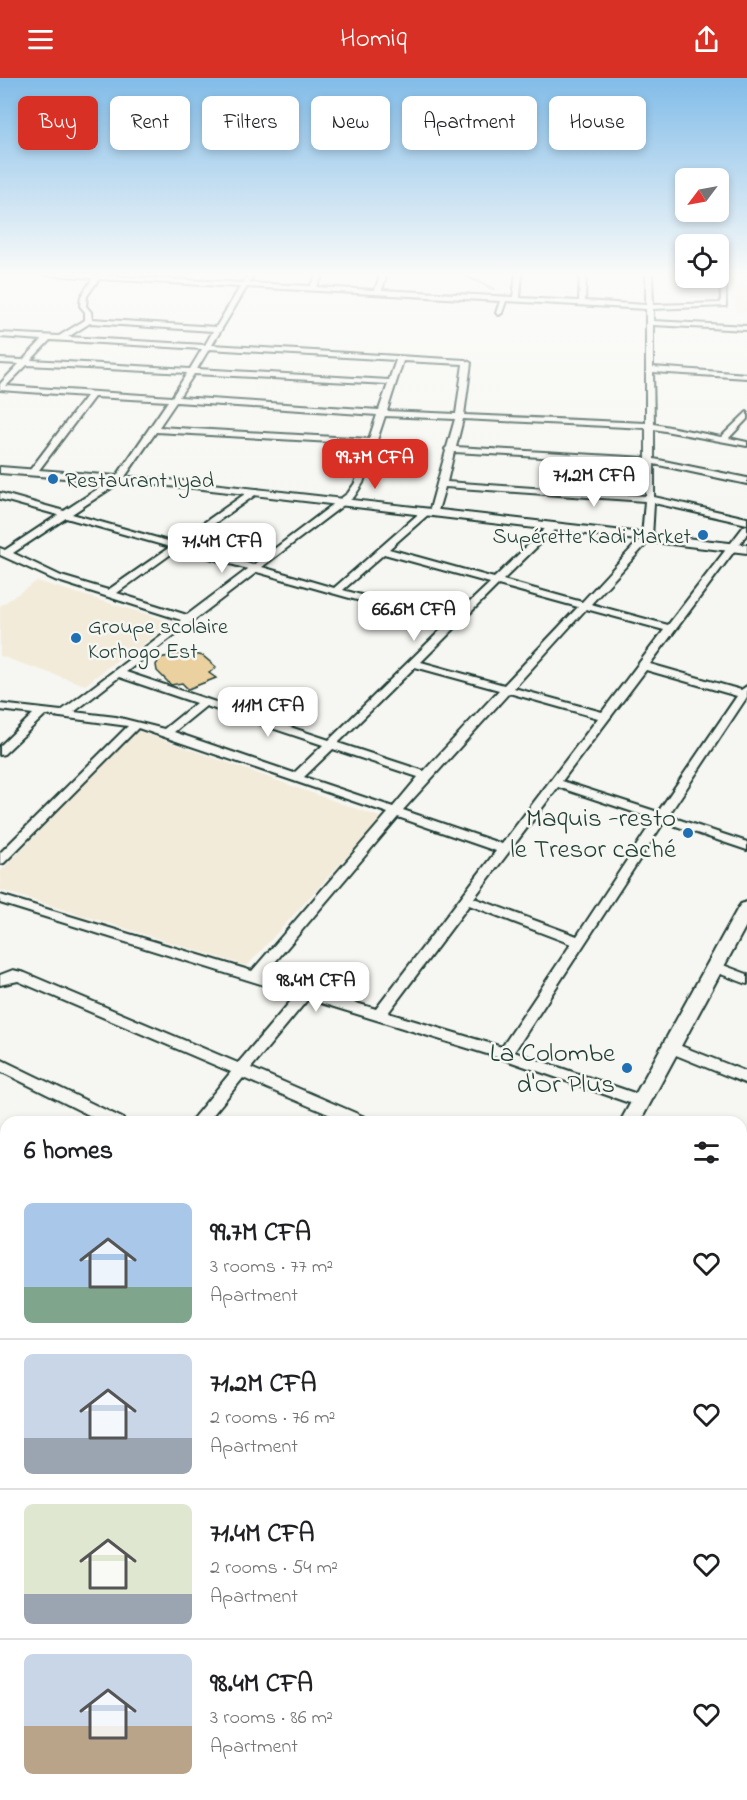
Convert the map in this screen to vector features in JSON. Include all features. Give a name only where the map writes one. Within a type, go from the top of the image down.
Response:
[{"type":"street","points":[[0,388],[33,353]]},
{"type":"street","points":[[2,553],[119,479],[192,372],[201,353]]},
{"type":"street","points":[[325,353],[467,363],[460,416],[449,449],[442,484],[431,512],[336,591]]},
{"type":"street","points":[[255,977],[426,776],[647,538],[650,499],[649,353]]},
{"type":"street","points":[[63,714],[351,495],[359,483],[390,382],[400,358]]},
{"type":"street","points":[[0,361],[390,382]]},
{"type":"street","points":[[649,369],[747,376]]},
{"type":"street","points":[[0,388],[381,413],[650,426],[747,444]]},
{"type":"street","points":[[33,472],[92,394]]},
{"type":"street","points":[[724,439],[747,414]]},
{"type":"street","points":[[154,429],[372,442]]},
{"type":"street","points":[[449,449],[650,461],[747,481]]},
{"type":"street","points":[[0,470],[255,491],[747,549]]},
{"type":"street","points":[[442,484],[650,499],[747,521]]},
{"type":"street","points":[[109,594],[180,547],[255,491]]},
{"type":"street","points":[[0,496],[452,624]]},
{"type":"street","points":[[296,778],[552,527]]},
{"type":"street","points":[[379,1015],[603,716],[645,666],[747,528]]},
{"type":"street","points":[[384,550],[671,629]]},
{"type":"street","points":[[2,553],[58,578],[190,619]]},
{"type":"street","points":[[413,663],[603,716]]},
{"type":"street","points":[[506,1054],[660,817],[745,692],[645,666]]},
{"type":"street","points":[[118,673],[426,776]]},
{"type":"street","points":[[166,733],[204,702]]},
{"type":"street","points":[[0,707],[136,724],[504,849]]},
{"type":"street","points":[[0,752],[44,711]]},
{"type":"street","points":[[0,860],[136,724]]},
{"type":"street","points":[[554,782],[747,846]]},
{"type":"street","points":[[0,900],[506,1054],[641,1101]]},
{"type":"street","points":[[467,900],[580,942]]},
{"type":"street","points":[[633,1116],[745,917]]},
{"type":"street","points":[[715,967],[747,979]]},
{"type":"street","points":[[0,980],[13,975],[20,976],[348,1116]]},
{"type":"street","points":[[203,1116],[305,993]]},
{"type":"street","points":[[671,1047],[747,1078]]},
{"type":"street","points":[[0,1065],[105,1116]]},
{"type":"shaded area","name":"Groupe scolaire Korhogo Est","points":[[37,581],[172,622],[85,685],[0,656],[0,606]]},
{"type":"shaded area","points":[[136,730],[382,818],[247,966],[0,890],[0,872]]},
{"type":"building","points":[[187,652],[203,656],[216,667],[209,673],[216,678],[188,689],[182,683],[171,685],[157,671],[156,665],[160,658]]},
{"type":"place","name":"Restaurant Iyad","points":[[53,479]]},
{"type":"place","name":"Supérette Kadi Market","points":[[703,535]]},
{"type":"place","name":"Groupe scolaire Korhogo Est","points":[[76,638]]},
{"type":"place","name":"Maquis -resto le Tresor caché","points":[[688,833]]},
{"type":"place","name":"La Colombe d'Or Plus","points":[[627,1068]]}]
